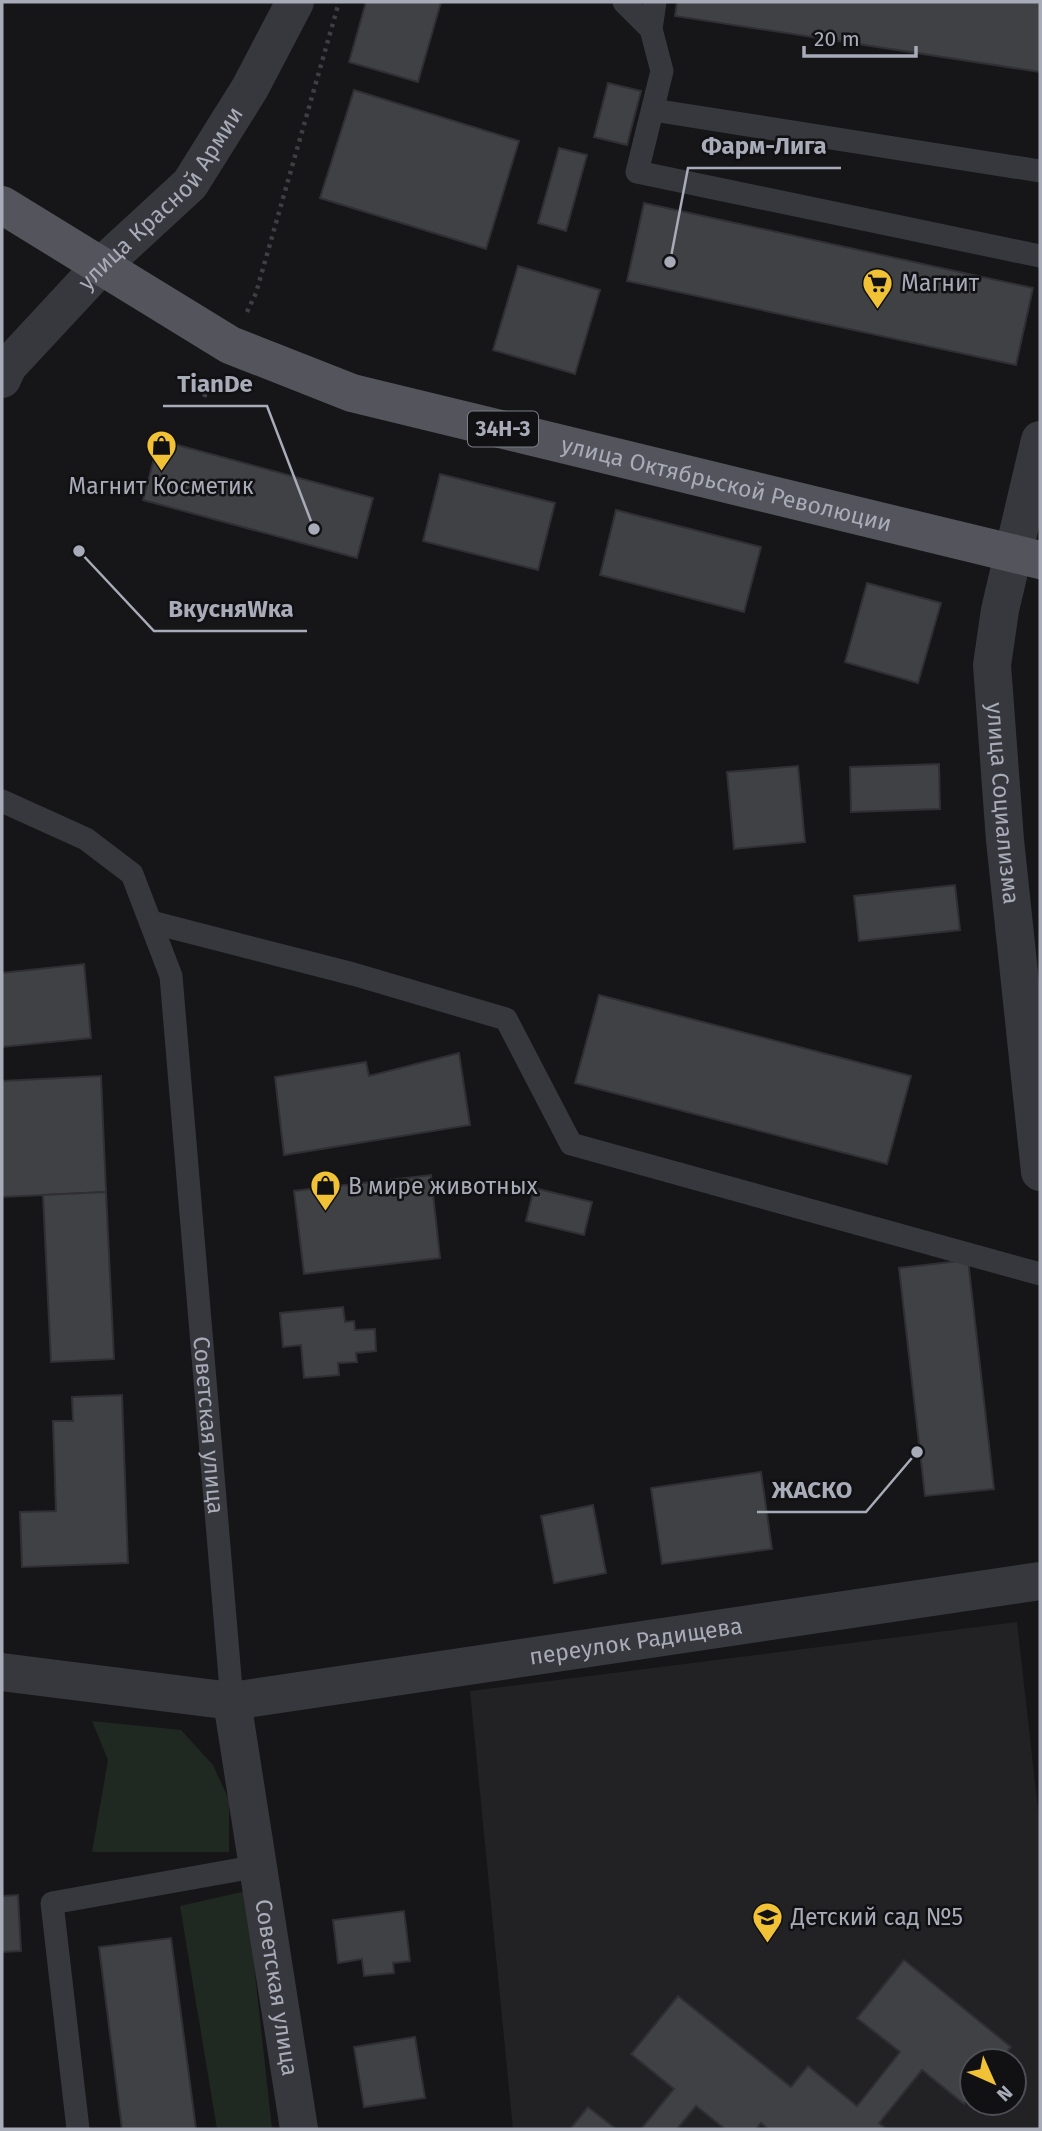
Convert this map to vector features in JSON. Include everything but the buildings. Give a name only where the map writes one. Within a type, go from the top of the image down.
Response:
[{"type":"main road","name":"улица Октябрьской Революции","points":[[2,205],[230,345],[352,393],[1026,556]]},
{"type":"street","name":"улица Красной Армии","points":[[2,379],[8,366],[100,267],[190,184],[250,88],[295,2]]},
{"type":"street","name":"улица Социализма","points":[[1040,440],[1026,556],[992,665],[1005,840],[1040,1172]]},
{"type":"street","name":"переулок Радищева","points":[[2,1672],[232,1701],[1040,1581]]},
{"type":"street","name":"Советская улица","points":[[232,1701],[299,2129]]},
{"type":"lane","points":[[624,2],[651,29]]},
{"type":"lane","points":[[655,2],[651,29],[662,71],[637,172],[1040,256]]},
{"type":"lane","points":[[653,110],[1040,171]]},
{"type":"lane","name":"Советская улица","points":[[2,802],[86,839],[132,874],[171,976],[232,1701]]},
{"type":"lane","points":[[151,922],[353,974],[506,1019],[571,1144],[1040,1275]]},
{"type":"lane","points":[[78,2129],[52,1903],[259,1866]]},
{"type":"path","points":[[204,397],[256,293],[339,2]]},
{"type":"shaded area","name":"Детский сад №5","points":[[1017,1622],[1040,1827],[1040,2129],[513,2129],[470,1691]]},
{"type":"shaded area","points":[[92,1721],[181,1730],[213,1765],[229,1800],[229,1852],[92,1852],[108,1760]]},
{"type":"shaded area","points":[[246,1891],[272,2129],[217,2129],[180,1906]]},
{"type":"place","name":"Фарм-Лига","points":[[670,262]]},
{"type":"place","name":"Магнит","points":[[878,310]]},
{"type":"place","name":"Магнит Косметик","points":[[161,472]]},
{"type":"place","name":"TianDe","points":[[314,529]]},
{"type":"place","name":"ВкусняWка","points":[[79,551]]},
{"type":"place","name":"В мире животных","points":[[325,1213]]},
{"type":"place","name":"ЖАСКО","points":[[917,1452]]},
{"type":"place","name":"Детский сад №5","points":[[768,1944]]}]
